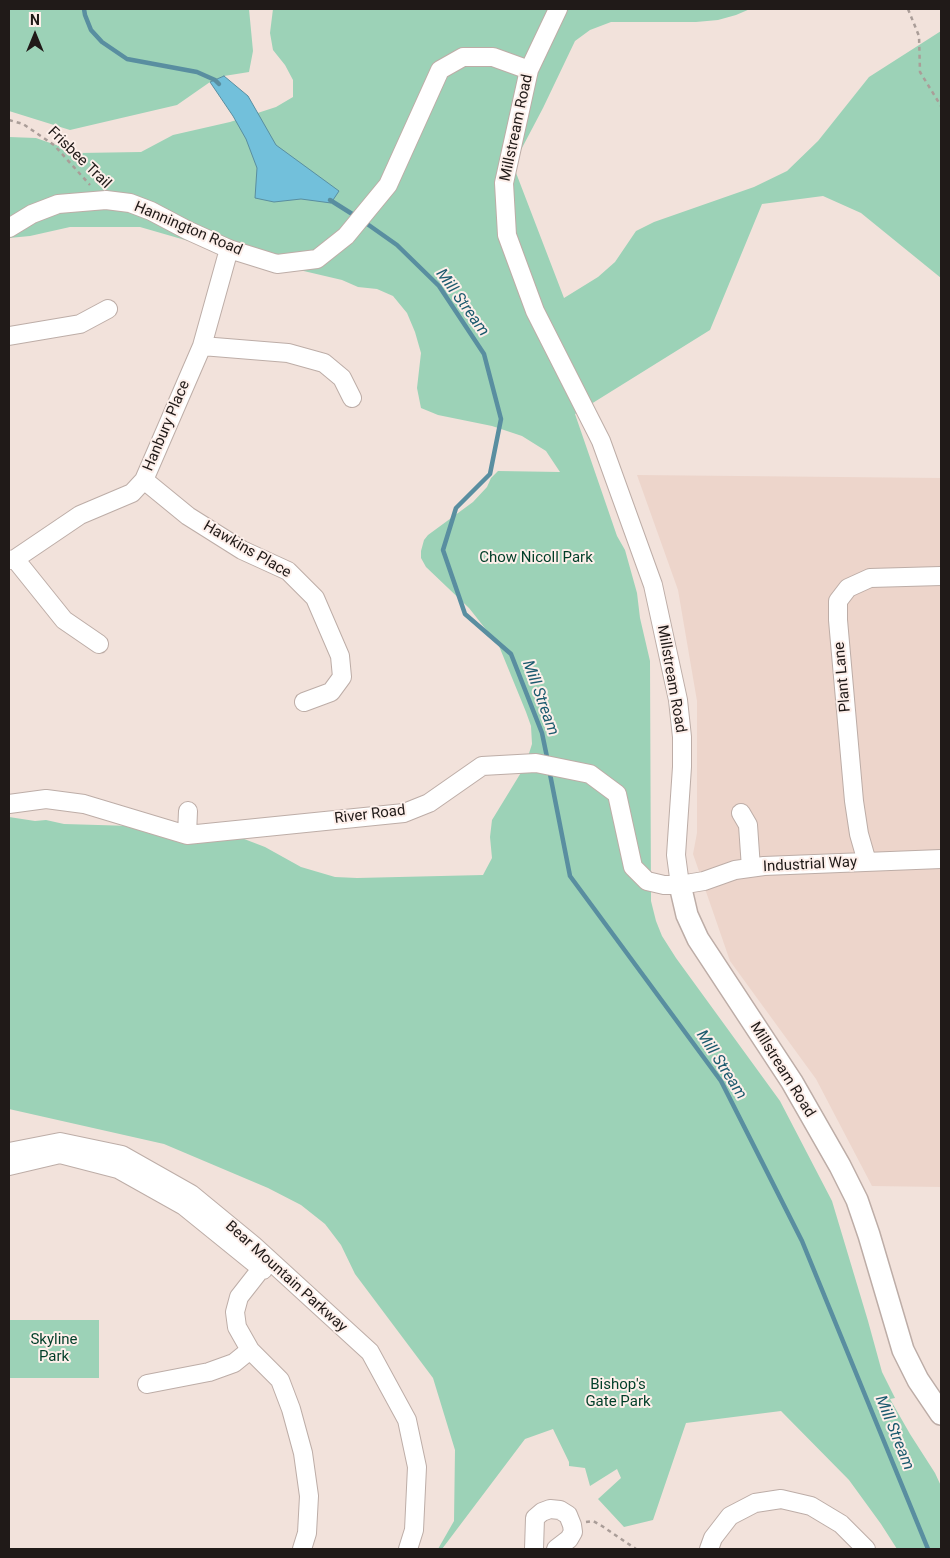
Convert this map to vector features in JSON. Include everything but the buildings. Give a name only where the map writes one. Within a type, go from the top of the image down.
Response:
[{"type":"main road","name":"Millstream Road","points":[[680,885],[687,915],[698,939],[792,1082],[840,1166],[856,1200],[869,1235],[903,1350],[918,1380],[941,1414]]},
{"type":"street","name":"Millstream Road","points":[[558,9],[529,70],[504,183],[508,235],[535,311],[601,441],[653,585],[678,700],[682,737],[682,767],[676,855],[680,885]]},
{"type":"street","name":"Hannington Road","points":[[9,228],[32,214],[58,204],[106,200],[130,204],[151,211],[229,250],[277,264],[317,259],[346,236],[373,206],[388,185],[440,70],[462,57],[493,56],[529,70]]},
{"type":"street","name":"Hanbury Place","points":[[12,559],[80,515],[132,493],[144,480],[202,346],[229,250]]},
{"type":"street","points":[[9,336],[80,324],[108,309]]},
{"type":"street","points":[[202,346],[288,353],[324,363],[342,378],[352,398]]},
{"type":"street","name":"Hawkins Place","points":[[144,480],[188,516],[242,550],[288,571],[315,598],[340,656],[342,677],[331,692],[304,702]]},
{"type":"street","points":[[12,559],[64,620],[99,644]]},
{"type":"street","name":"Plant Lane","points":[[867,862],[859,834],[854,802],[838,620],[838,600],[848,588],[870,578],[941,576]]},
{"type":"street","name":"River Road","points":[[9,804],[46,799],[84,804],[187,835],[404,813],[430,803],[482,766],[536,762],[590,774],[617,794],[633,867],[646,881],[664,885],[680,885]]},
{"type":"street","points":[[187,835],[188,811]]},
{"type":"street","points":[[741,813],[748,825],[751,868]]},
{"type":"street","name":"Industrial Way","points":[[680,885],[704,881],[735,870],[751,868],[941,859]]},
{"type":"street","name":"Bear Mountain Parkway","points":[[9,1152],[60,1142],[122,1155],[191,1194],[265,1264],[363,1362],[396,1421],[405,1468],[403,1526],[395,1549]]},
{"type":"street","name":"Bear Mountain Parkway","points":[[9,1166],[60,1154],[118,1169],[184,1206],[265,1264],[370,1352],[407,1420],[417,1467],[414,1530],[408,1549]]},
{"type":"street","points":[[265,1264],[239,1297],[235,1312],[237,1327],[250,1350],[280,1380],[291,1409],[303,1453],[309,1496],[307,1533],[302,1549]]},
{"type":"street","points":[[147,1384],[209,1372],[234,1363],[250,1350]]},
{"type":"street","points":[[709,1549],[713,1538],[730,1516],[755,1502],[781,1499],[811,1506],[841,1524],[866,1549]]},
{"type":"street","points":[[534,1549],[535,1518],[542,1512],[550,1509],[560,1510],[568,1515],[572,1525],[573,1532],[569,1539],[556,1549]]},
{"type":"path","points":[[908,9],[918,36],[920,72],[941,106]]},
{"type":"path","name":"Frisbee Trail","points":[[9,120],[23,124],[54,146],[106,200]]},
{"type":"path","points":[[572,1525],[593,1521],[636,1549]]},
{"type":"shaded area","points":[[637,475],[941,478],[941,1187],[872,1186],[816,1079],[730,961],[693,854],[697,833],[697,701],[678,590]]},
{"type":"green space","points":[[9,9],[249,9],[253,51],[249,72],[224,76],[210,82],[177,105],[70,130],[9,111]]},
{"type":"green space","points":[[273,9],[750,9],[718,20],[696,22],[611,22],[590,30],[575,41],[513,165],[564,298],[598,277],[615,262],[636,231],[654,222],[754,187],[787,171],[818,141],[869,77],[941,31],[941,278],[861,213],[823,196],[762,204],[710,330],[575,414],[617,536],[625,550],[637,593],[640,618],[650,661],[651,901],[656,921],[662,936],[676,958],[780,1101],[832,1201],[882,1372],[895,1398],[890,1399],[941,1486],[941,1549],[897,1549],[849,1480],[781,1411],[686,1423],[653,1520],[624,1527],[598,1499],[621,1478],[617,1469],[590,1486],[585,1468],[569,1466],[569,1462],[553,1429],[525,1439],[442,1549],[438,1549],[454,1521],[455,1450],[433,1378],[355,1274],[341,1245],[325,1224],[301,1205],[268,1188],[164,1144],[9,1109],[9,817],[35,821],[46,820],[64,824],[166,827],[226,832],[265,847],[301,867],[335,877],[483,875],[492,858],[490,837],[492,820],[525,766],[532,744],[531,726],[499,646],[469,608],[426,567],[421,558],[421,551],[424,540],[428,535],[473,502],[498,471],[560,472],[546,451],[522,436],[492,426],[438,415],[421,408],[417,388],[421,353],[407,313],[393,296],[377,289],[358,287],[342,280],[244,257],[140,227],[70,227],[30,236],[9,238],[9,137],[36,138],[79,153],[141,152],[173,135],[230,122],[276,107],[293,97],[293,80],[285,65],[273,50],[270,33]]},
{"type":"green space","name":"Skyline Park","points":[[9,1320],[99,1320],[99,1378],[9,1378]]},
{"type":"water","points":[[224,76],[248,96],[276,145],[339,191],[331,203],[301,199],[274,202],[255,198],[257,168],[246,139],[210,82]]},
{"type":"waterway","name":"Mill Stream","points":[[84,9],[91,30],[102,42],[127,59],[197,72],[215,80],[219,84]]},
{"type":"waterway","name":"Mill Stream","points":[[330,200],[357,217]]},
{"type":"waterway","name":"Mill Stream","points":[[363,221],[397,245],[439,286],[484,354],[501,419],[490,474],[456,508],[443,550],[465,614],[511,654],[542,733],[548,762]]},
{"type":"waterway","name":"Mill Stream","points":[[549,769],[570,876],[721,1081],[802,1241],[928,1549]]},
{"type":"park label","name":"Chow Nicoll Park","points":[[536,558]]},
{"type":"park label","name":"Bishop's Gate Park","points":[[618,1394]]}]
